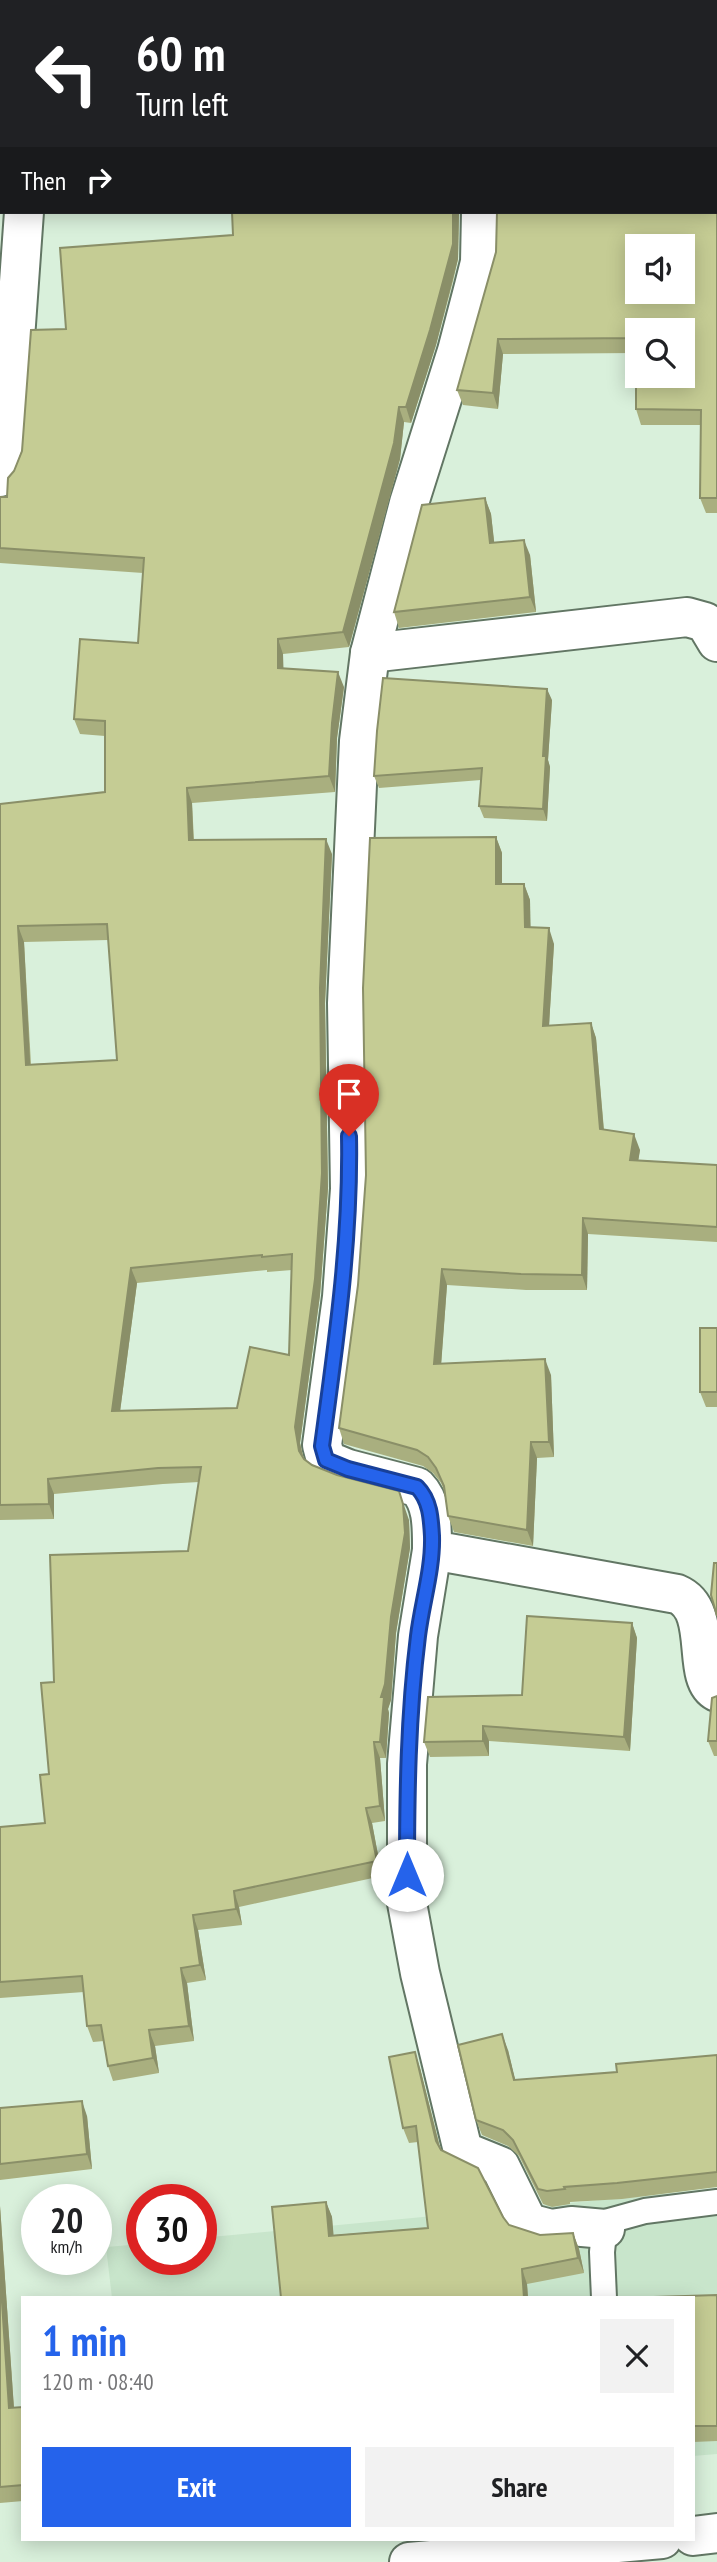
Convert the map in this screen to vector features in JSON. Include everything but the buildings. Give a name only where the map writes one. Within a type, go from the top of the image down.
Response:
[{"type":"street","points":[[0,477],[6,465],[24,214]]},
{"type":"street","points":[[481,214],[480,262],[474,286],[457,351],[409,503],[370,653],[359,741],[347,1003],[350,1189],[342,1297],[322,1446],[326,1460],[417,1487],[429,1504],[432,1550],[418,1636],[407,1764],[407,1903],[420,1973],[463,2151],[500,2166],[528,2223],[551,2229],[571,2226],[605,2229]]},
{"type":"street","points":[[370,653],[687,617],[705,622],[717,642]]},
{"type":"street","points":[[432,1550],[687,1598],[697,1615],[706,1679],[712,1690],[717,1692]]},
{"type":"street","points":[[695,2536],[717,2533]]},
{"type":"street","points":[[409,2562],[626,2541]]},
{"type":"lane","points":[[604,2296],[602,2252],[605,2222],[645,2211],[717,2202]]},
{"type":"shaded area","points":[[717,2189],[717,2454],[695,2456],[695,2296],[112,2296],[109,2275],[112,2275],[112,2246],[126,2245],[126,2275],[217,2275],[217,2236]]},
{"type":"route","points":[[349,1136],[350,1189],[342,1297],[322,1446],[326,1460],[348,1469],[417,1487],[429,1504],[432,1534],[432,1550],[418,1636],[407,1764],[407,1875]]}]
